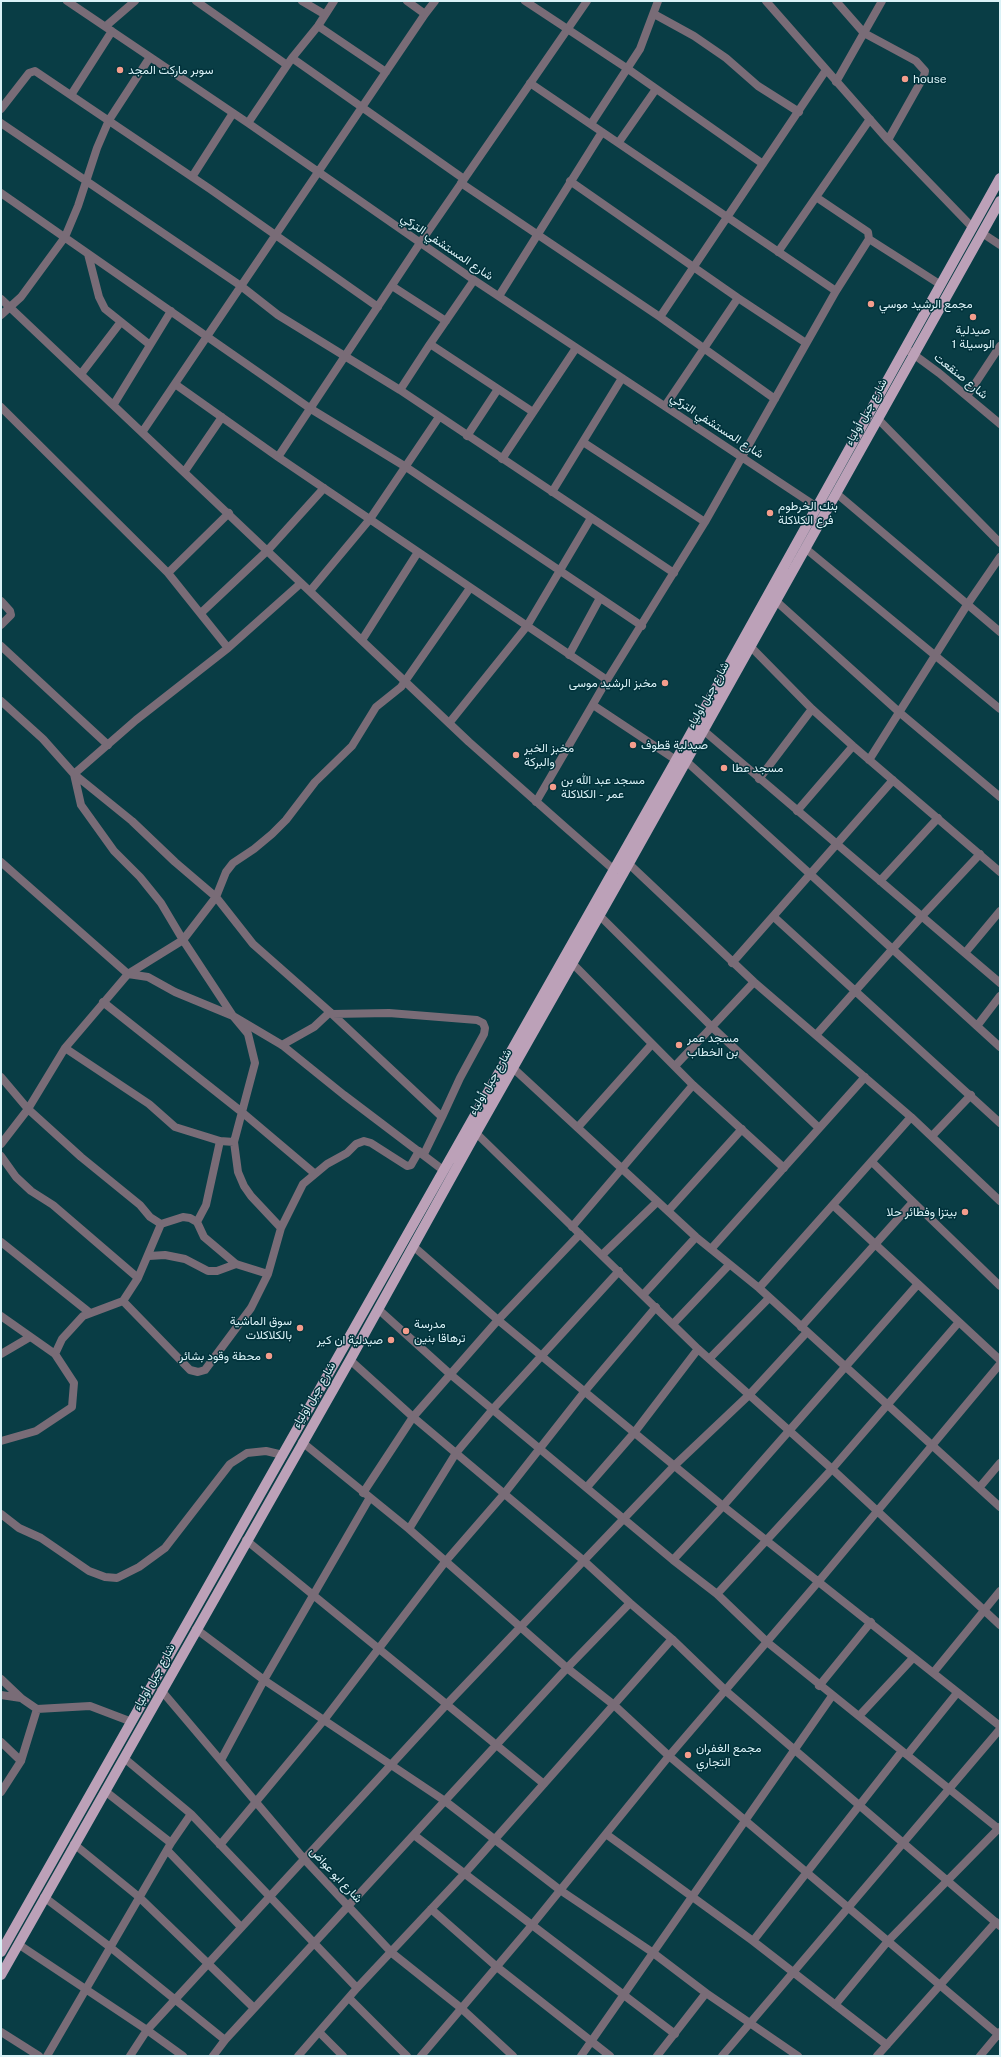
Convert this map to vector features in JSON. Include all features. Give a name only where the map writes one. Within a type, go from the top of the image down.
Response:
[{"type":"main road","name":"شارع جبل أولياء","points":[[1,1952],[613,869],[681,761],[703,730],[806,548],[915,354],[977,230],[1000,178]]},
{"type":"main road","name":"شارع جبل أولياء","points":[[1,1975],[629,864],[681,761],[817,507],[905,348],[941,285],[977,230],[1000,201]]},
{"type":"street","name":"شارع المستشفي التركي","points":[[67,1],[248,123],[474,280],[817,507]]},
{"type":"street","points":[[71,95],[109,29],[135,1]]},
{"type":"street","points":[[196,1],[361,108],[537,234],[704,348],[775,400]]},
{"type":"street","points":[[302,1],[324,14]]},
{"type":"street","points":[[248,123],[289,62],[318,26],[324,14],[334,1]]},
{"type":"street","points":[[407,1],[425,14]]},
{"type":"street","points":[[143,431],[435,1]]},
{"type":"street","points":[[525,1],[628,69],[763,164]]},
{"type":"street","points":[[278,458],[420,243],[587,1]]},
{"type":"street","points":[[591,124],[640,49],[658,1]]},
{"type":"street","points":[[766,1],[888,140],[977,230],[1000,245]]},
{"type":"street","points":[[836,1],[864,33],[916,61],[925,71],[924,76],[888,140]]},
{"type":"street","points":[[836,82],[882,1]]},
{"type":"street","points":[[654,14],[694,36],[726,58],[758,86],[799,112]]},
{"type":"street","points":[[318,26],[386,72]]},
{"type":"street","points":[[1,315],[11,308],[29,287],[65,237],[78,206],[97,148],[109,120],[150,57]]},
{"type":"street","points":[[660,317],[826,70]]},
{"type":"street","points":[[1,109],[32,72],[35,71],[192,177],[378,307]]},
{"type":"street","points":[[530,83],[619,142],[836,292]]},
{"type":"street","points":[[619,142],[656,89]]},
{"type":"street","points":[[192,177],[233,113]]},
{"type":"street","points":[[778,252],[870,119]]},
{"type":"street","points":[[1,123],[241,286],[278,315],[400,390],[674,573]]},
{"type":"street","points":[[499,296],[602,132]]},
{"type":"street","points":[[570,181],[738,298],[806,343]]},
{"type":"street","points":[[1,193],[311,409],[406,467],[642,626]]},
{"type":"street","points":[[536,802],[607,680],[674,573],[775,400],[806,343],[869,239],[868,232],[816,197]]},
{"type":"street","points":[[869,239],[941,285]]},
{"type":"street","points":[[88,254],[102,305],[120,323],[150,345]]},
{"type":"street","points":[[400,390],[474,280]]},
{"type":"street","points":[[392,286],[446,320]]},
{"type":"street","points":[[665,406],[738,298]]},
{"type":"street","points":[[1,299],[143,431],[310,591],[450,722],[469,742],[613,869],[623,874]]},
{"type":"street","points":[[114,404],[171,311]]},
{"type":"street","points":[[81,374],[120,323]]},
{"type":"street","points":[[430,344],[533,412]]},
{"type":"street","points":[[967,396],[1000,346]]},
{"type":"street","points":[[502,459],[576,348]]},
{"type":"street","name":"شارع صنقعت","points":[[905,348],[915,354],[1000,424]]},
{"type":"street","points":[[552,492],[622,378]]},
{"type":"street","points":[[175,384],[278,458],[607,680]]},
{"type":"street","points":[[467,436],[498,389]]},
{"type":"street","points":[[1,407],[168,573],[228,648]]},
{"type":"street","points":[[185,471],[222,417]]},
{"type":"street","points":[[310,591],[370,519],[439,417]]},
{"type":"street","points":[[878,419],[1000,543]]},
{"type":"street","points":[[583,442],[704,522]]},
{"type":"street","points":[[201,613],[268,550],[324,488]]},
{"type":"street","points":[[836,494],[1000,632]]},
{"type":"street","points":[[168,573],[229,513]]},
{"type":"street","points":[[450,722],[527,626],[590,518]]},
{"type":"street","points":[[806,548],[1000,709]]},
{"type":"street","points":[[362,640],[418,552]]},
{"type":"street","points":[[869,760],[967,605],[1000,557]]},
{"type":"street","points":[[74,774],[108,746],[136,720],[228,648],[301,582]]},
{"type":"street","points":[[1,1144],[28,1109],[65,1048],[128,974],[183,940],[216,897],[226,872],[233,863],[254,849],[286,820],[315,782],[352,746],[376,707],[396,692],[406,681],[470,588]]},
{"type":"street","points":[[570,655],[600,598]]},
{"type":"street","points":[[1,601],[10,611],[11,615],[1,625]]},
{"type":"street","points":[[776,601],[899,712],[1000,798]]},
{"type":"street","points":[[1,646],[108,746]]},
{"type":"street","points":[[750,646],[812,709],[1000,872]]},
{"type":"street","points":[[1,701],[43,739],[74,774],[132,821],[175,862],[216,897],[253,944],[331,1013],[442,1117]]},
{"type":"street","points":[[593,705],[681,761],[893,949],[1000,1047]]},
{"type":"street","points":[[759,779],[812,709]]},
{"type":"street","points":[[703,730],[1000,984]]},
{"type":"street","points":[[797,811],[853,746]]},
{"type":"street","points":[[74,774],[81,805],[114,851],[140,877],[161,904],[233,1016],[248,1034],[255,1063],[243,1113],[234,1142],[238,1172],[244,1186],[251,1196],[281,1228]]},
{"type":"street","points":[[732,963],[837,846],[893,780]]},
{"type":"street","points":[[880,881],[938,818]]},
{"type":"street","points":[[816,1035],[922,916],[980,854]]},
{"type":"street","points":[[1,862],[128,974],[148,977],[175,992],[233,1016],[282,1045],[344,1095],[443,1170]]},
{"type":"street","points":[[629,864],[732,963],[911,1117],[1000,1201]]},
{"type":"street","points":[[965,953],[1000,911]]},
{"type":"street","points":[[599,915],[712,1028],[819,1128]]},
{"type":"street","points":[[774,917],[856,990],[1000,1123]]},
{"type":"street","points":[[572,963],[652,1044],[676,1066],[693,1085],[784,1168]]},
{"type":"street","points":[[676,1066],[754,982]]},
{"type":"street","points":[[977,1026],[1000,996]]},
{"type":"street","points":[[104,1002],[243,1113],[314,1173]]},
{"type":"street","points":[[123,1301],[190,1370],[198,1372],[204,1370],[251,1308],[268,1274],[281,1228],[298,1192],[314,1173],[348,1153],[356,1144],[364,1141],[379,1146],[407,1166],[411,1165],[421,1153],[442,1117],[486,1028],[483,1023],[477,1020],[389,1013],[331,1013],[314,1026],[282,1045]]},
{"type":"street","points":[[578,1127],[652,1044]]},
{"type":"street","points":[[65,1048],[149,1104],[176,1127],[220,1141],[234,1142]]},
{"type":"street","points":[[513,1068],[657,1202],[729,1265],[759,1288],[1000,1507]]},
{"type":"street","points":[[1,1077],[28,1109],[81,1157],[140,1206],[150,1217],[161,1224]]},
{"type":"street","points":[[711,1249],[865,1077]]},
{"type":"street","points":[[572,1227],[693,1085]]},
{"type":"street","points":[[932,1136],[970,1095]]},
{"type":"street","points":[[759,1288],[834,1206],[911,1117]]},
{"type":"street","points":[[668,1211],[742,1129]]},
{"type":"street","points":[[476,1133],[572,1227],[674,1323],[698,1349],[750,1394],[1000,1625]]},
{"type":"street","points":[[196,1222],[206,1205],[220,1141]]},
{"type":"street","points":[[1,1156],[16,1176],[31,1191],[52,1205],[138,1278]]},
{"type":"street","points":[[872,1162],[1000,1286]]},
{"type":"street","points":[[602,1255],[657,1202]]},
{"type":"street","points":[[130,2056],[147,2030],[241,1927],[305,1860],[446,1704],[675,1465],[750,1394],[875,1244],[913,1202]]},
{"type":"street","points":[[834,1206],[1000,1360]]},
{"type":"street","points":[[161,1224],[183,1217],[190,1218],[196,1222],[204,1237],[236,1264],[268,1274]]},
{"type":"street","points":[[55,1354],[62,1338],[83,1316],[123,1301],[138,1278],[149,1256],[161,1224]]},
{"type":"street","points":[[221,1760],[264,1680],[313,1596],[366,1496],[413,1417],[498,1320],[580,1234]]},
{"type":"street","points":[[644,1295],[696,1237]]},
{"type":"street","points":[[1,1242],[90,1313]]},
{"type":"street","points":[[413,1246],[498,1320],[723,1506],[871,1622],[913,1658],[1000,1727],[950,1788],[847,1907],[794,1973],[722,2056]]},
{"type":"street","points":[[149,1256],[165,1255],[185,1259],[208,1271],[217,1271],[236,1264]]},
{"type":"street","points":[[674,1323],[729,1265]]},
{"type":"street","points":[[409,1529],[456,1453],[493,1409],[619,1271]]},
{"type":"street","points":[[673,1560],[723,1506],[788,1430],[846,1367],[918,1284]]},
{"type":"street","points":[[709,1359],[769,1298]]},
{"type":"street","points":[[220,1845],[324,1720],[445,1562],[504,1494],[585,1391],[656,1307]]},
{"type":"street","points":[[378,1309],[450,1374],[673,1560],[718,1594],[767,1642],[819,1686],[859,1716],[999,1828],[888,1942],[835,2005]]},
{"type":"street","points":[[1,1316],[55,1354],[74,1383],[72,1407],[36,1431],[1,1441]]},
{"type":"street","points":[[718,1594],[832,1469],[959,1322]]},
{"type":"street","points":[[1,1354],[30,1337]]},
{"type":"street","points":[[587,1487],[634,1433],[698,1349]]},
{"type":"street","points":[[350,1360],[413,1417],[583,1560],[672,1639],[726,1690],[796,1748],[998,1924],[940,1985],[877,2056]]},
{"type":"street","points":[[421,2056],[532,1925],[669,1756],[878,1512],[1000,1364]]},
{"type":"street","points":[[302,1442],[366,1496],[409,1529],[567,1668],[614,1705],[669,1756],[999,2034],[980,2056]]},
{"type":"street","points":[[1,1514],[19,1528],[42,1538],[89,1571],[106,1577],[117,1578],[139,1567],[164,1548],[230,1464],[247,1453],[266,1451],[283,1455]]},
{"type":"street","points":[[978,1488],[1000,1463]]},
{"type":"street","points":[[246,1540],[544,1784]]},
{"type":"street","points":[[933,1673],[1000,1591]]},
{"type":"street","points":[[212,2056],[254,2008],[349,1907],[567,1668],[630,1603]]},
{"type":"street","points":[[819,1686],[871,1622]]},
{"type":"street","points":[[196,1629],[264,1680],[445,1802],[560,1890],[652,1952],[706,1993],[794,2055]]},
{"type":"street","points":[[298,2056],[357,1988],[392,1953],[431,1910],[672,1639]]},
{"type":"street","points":[[859,1716],[913,1658]]},
{"type":"street","points":[[1,1679],[21,1698],[37,1709],[90,1706],[132,1722]]},
{"type":"street","name":"شارع ابو عواض","points":[[161,1690],[305,1860],[392,1953],[461,2008],[513,2056]]},
{"type":"street","points":[[753,1941],[859,1804],[957,1693]]},
{"type":"street","points":[[1,1695],[21,1698]]},
{"type":"street","points":[[581,2056],[624,1996],[652,1952],[691,1896],[832,1696]]},
{"type":"street","points":[[1,1792],[21,1761],[37,1709]]},
{"type":"street","points":[[1,1742],[21,1761]]},
{"type":"street","points":[[124,1758],[191,1814],[357,1988]]},
{"type":"street","points":[[105,1791],[169,1847],[241,1927]]},
{"type":"street","points":[[47,2056],[139,1897],[191,1814]]},
{"type":"street","points":[[606,1834],[753,1941],[887,2045]]},
{"type":"street","points":[[414,1835],[465,1872],[675,2034]]},
{"type":"street","points":[[74,1844],[139,1897],[254,2008]]},
{"type":"street","points":[[44,1897],[110,1947],[225,2040]]},
{"type":"street","points":[[431,1910],[497,1967],[610,2056]]},
{"type":"street","points":[[18,1944],[87,1989],[183,2056]]},
{"type":"street","points":[[657,2056],[706,1993]]},
{"type":"street","points":[[349,1998],[407,2056]]},
{"type":"street","points":[[1,2032],[39,2056]]},
{"type":"street","points":[[319,2032],[343,2056]]},
{"type":"place","name":"سوبر ماركت المجد","points":[[120,70]]},
{"type":"place","name":"house","points":[[905,79]]},
{"type":"place","name":"مجمع الرشيد موسي","points":[[871,304]]},
{"type":"place","name":"صيدلية الوسيلة 1","points":[[973,317]]},
{"type":"place","name":"بنك الخرطوم فرع الكلاكلة","points":[[770,513]]},
{"type":"place","name":"مخبز الرشيد موسى","points":[[665,683]]},
{"type":"place","name":"صيدلية قطوف","points":[[633,745]]},
{"type":"place","name":"مخبز الخير والبركة","points":[[516,755]]},
{"type":"place","name":"مسجد عطا","points":[[724,768]]},
{"type":"place","name":"مسجد عبد الله بن عمر - الكلاكلة","points":[[553,787]]},
{"type":"place","name":"مسجد عمر بن الخطاب","points":[[679,1045]]},
{"type":"place","name":"بيتزا وفطائر حلا","points":[[965,1212]]},
{"type":"place","name":"سوق الماشية بالكلاكلات","points":[[300,1328]]},
{"type":"place","name":"مدرسة ترهاقا بنين","points":[[406,1331]]},
{"type":"place","name":"صيدلية ان كير","points":[[391,1340]]},
{"type":"place","name":"محطة وقود بشائر","points":[[269,1356]]},
{"type":"place","name":"مجمع الغفران التجاري","points":[[688,1755]]}]
